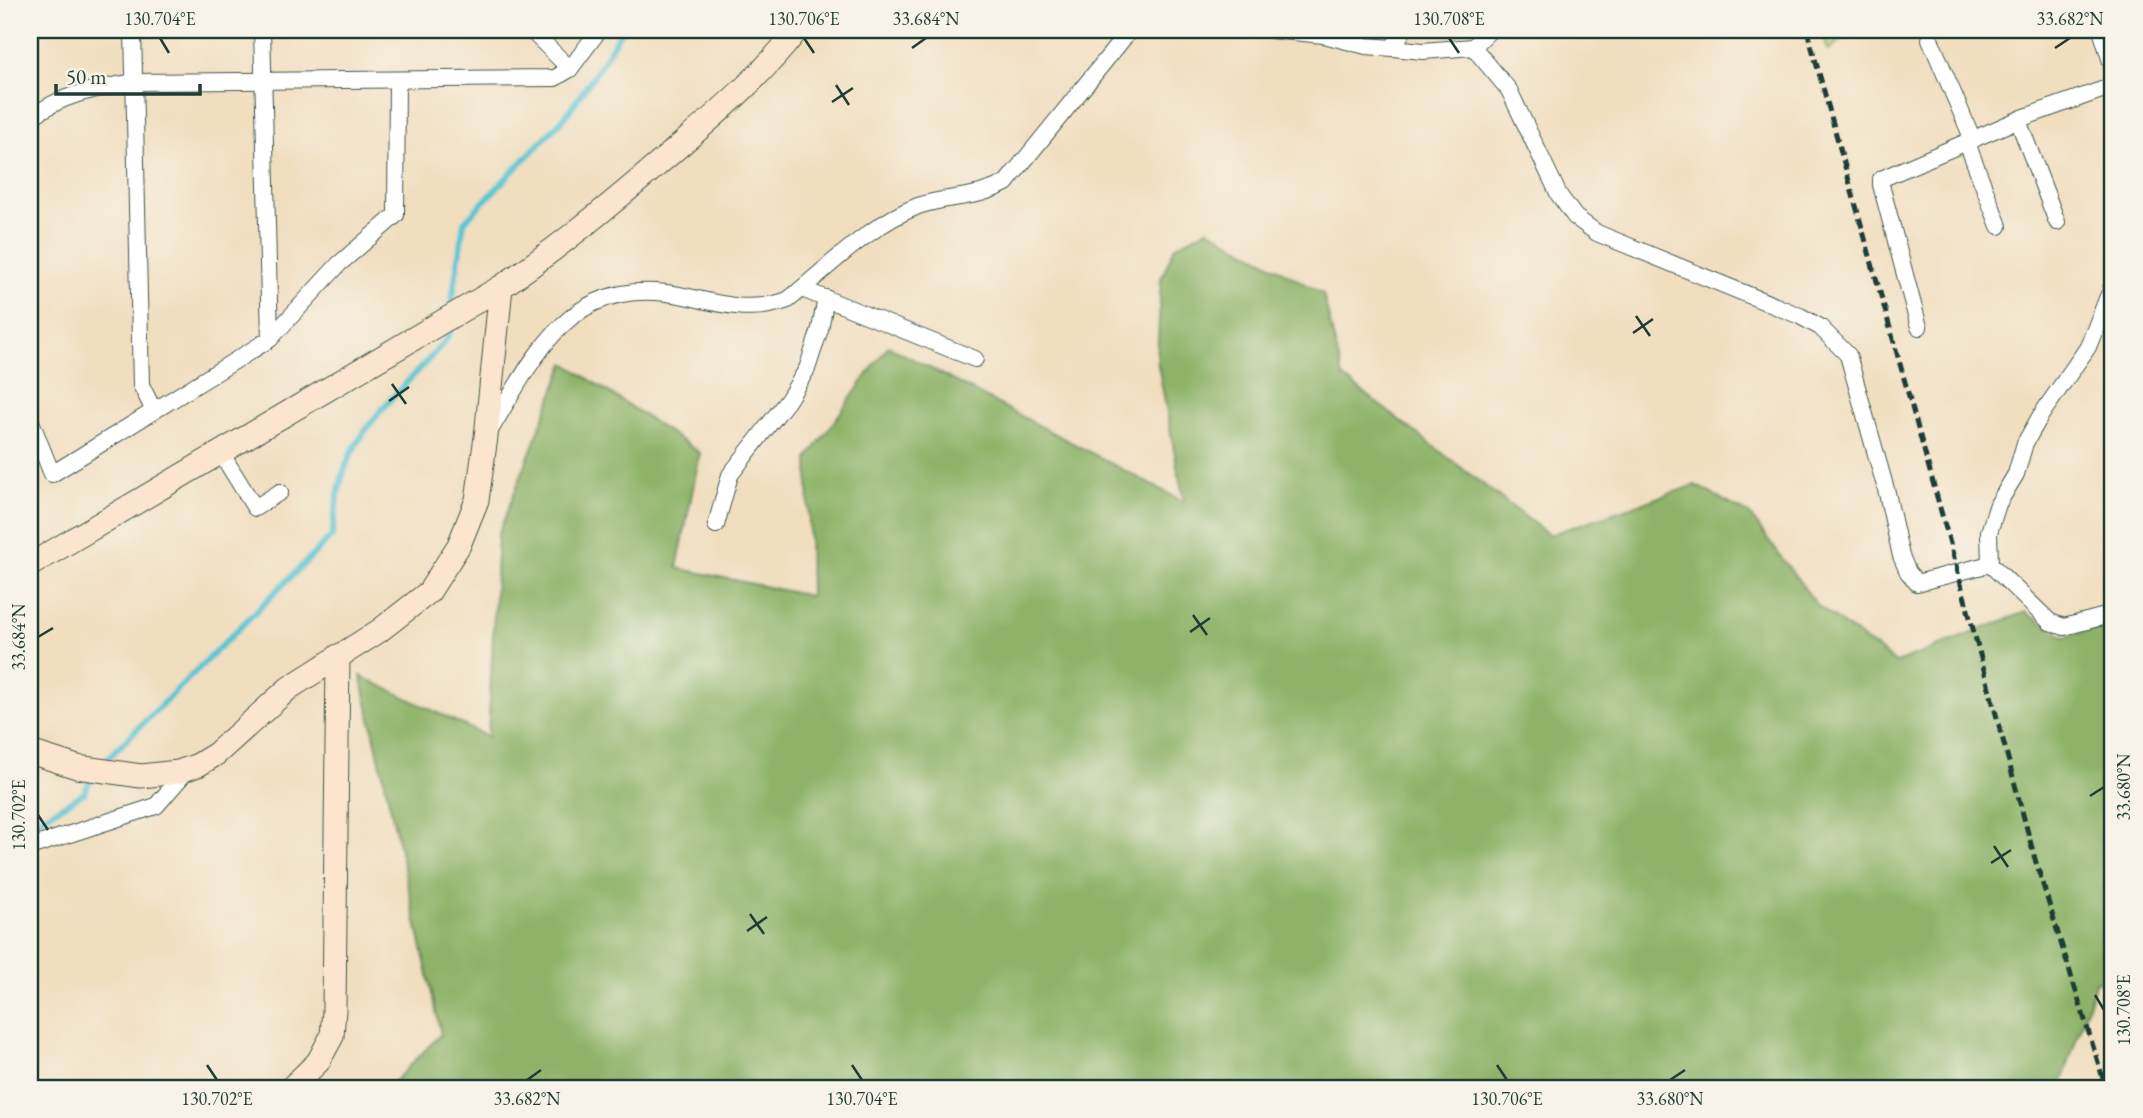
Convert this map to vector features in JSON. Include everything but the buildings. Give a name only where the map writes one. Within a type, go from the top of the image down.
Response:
[{"type":"street","points":[[133,30],[141,385],[154,411]]},
{"type":"street","points":[[262,30],[270,339]]},
{"type":"street","points":[[531,30],[570,69]]},
{"type":"street","points":[[30,118],[50,103],[82,91],[135,82],[555,78],[570,69],[598,30]]},
{"type":"street","points":[[486,437],[551,335],[570,317],[596,302],[626,291],[662,290],[754,309],[772,306],[788,300],[878,227],[901,213],[935,202],[990,191],[1006,183],[1130,30]]},
{"type":"street","points":[[1189,30],[1196,30]]},
{"type":"street","points":[[1272,30],[1324,34],[1366,46],[1423,51],[1474,47],[1490,30]]},
{"type":"street","points":[[1393,48],[1403,30]]},
{"type":"street","points":[[2101,30],[2113,68]]},
{"type":"street","points":[[30,565],[501,287],[554,251],[697,131],[760,73],[793,31]]},
{"type":"street","points":[[1930,38],[1999,226]]},
{"type":"street","points":[[1474,47],[1509,90],[1559,195],[1575,217],[1597,233],[1800,316],[1820,327],[1848,355],[1887,493],[1901,556],[1908,572],[1917,583],[1990,564]]},
{"type":"street","points":[[30,419],[52,474],[270,339],[339,264],[396,215],[397,81]]},
{"type":"street","points":[[1919,327],[1881,179],[2018,120],[2113,86]]},
{"type":"street","points":[[2018,120],[2057,222]]},
{"type":"street","points":[[2113,284],[2088,347],[2025,443],[2016,474],[1998,503],[1990,532],[1990,564],[2050,622],[2064,627],[2113,614]]},
{"type":"street","points":[[30,752],[77,767],[141,776],[190,768],[216,754],[289,688],[379,631],[429,592],[452,560],[477,500],[501,287]]},
{"type":"street","points":[[802,289],[975,359]]},
{"type":"street","points":[[716,525],[730,475],[788,400],[807,369],[820,329],[826,298]]},
{"type":"street","points":[[221,453],[255,508],[280,492]]},
{"type":"street","points":[[291,1088],[317,1062],[332,1036],[338,656]]},
{"type":"street","points":[[30,847],[156,806],[190,768]]},
{"type":"green space","points":[[1822,30],[1855,30],[1828,50]]},
{"type":"green space","points":[[1208,229],[1323,294],[1343,377],[1549,535],[1695,485],[1749,514],[1817,605],[1896,663],[2025,612],[2064,637],[2113,625],[2113,983],[2096,981],[2060,1088],[388,1088],[441,1034],[361,676],[488,737],[498,535],[565,363],[700,453],[677,568],[810,596],[808,458],[888,346],[1184,502],[1157,360],[1161,279],[1175,247]]},
{"type":"waterway","points":[[451,308],[464,222],[564,118],[622,30]]},
{"type":"waterway","points":[[101,765],[332,536],[336,504],[352,452],[383,408],[445,341],[450,333],[451,323]]},
{"type":"waterway","points":[[30,825],[84,793],[92,776]]},
{"type":"railway","points":[[1807,30],[2035,859],[2106,1088]]}]
